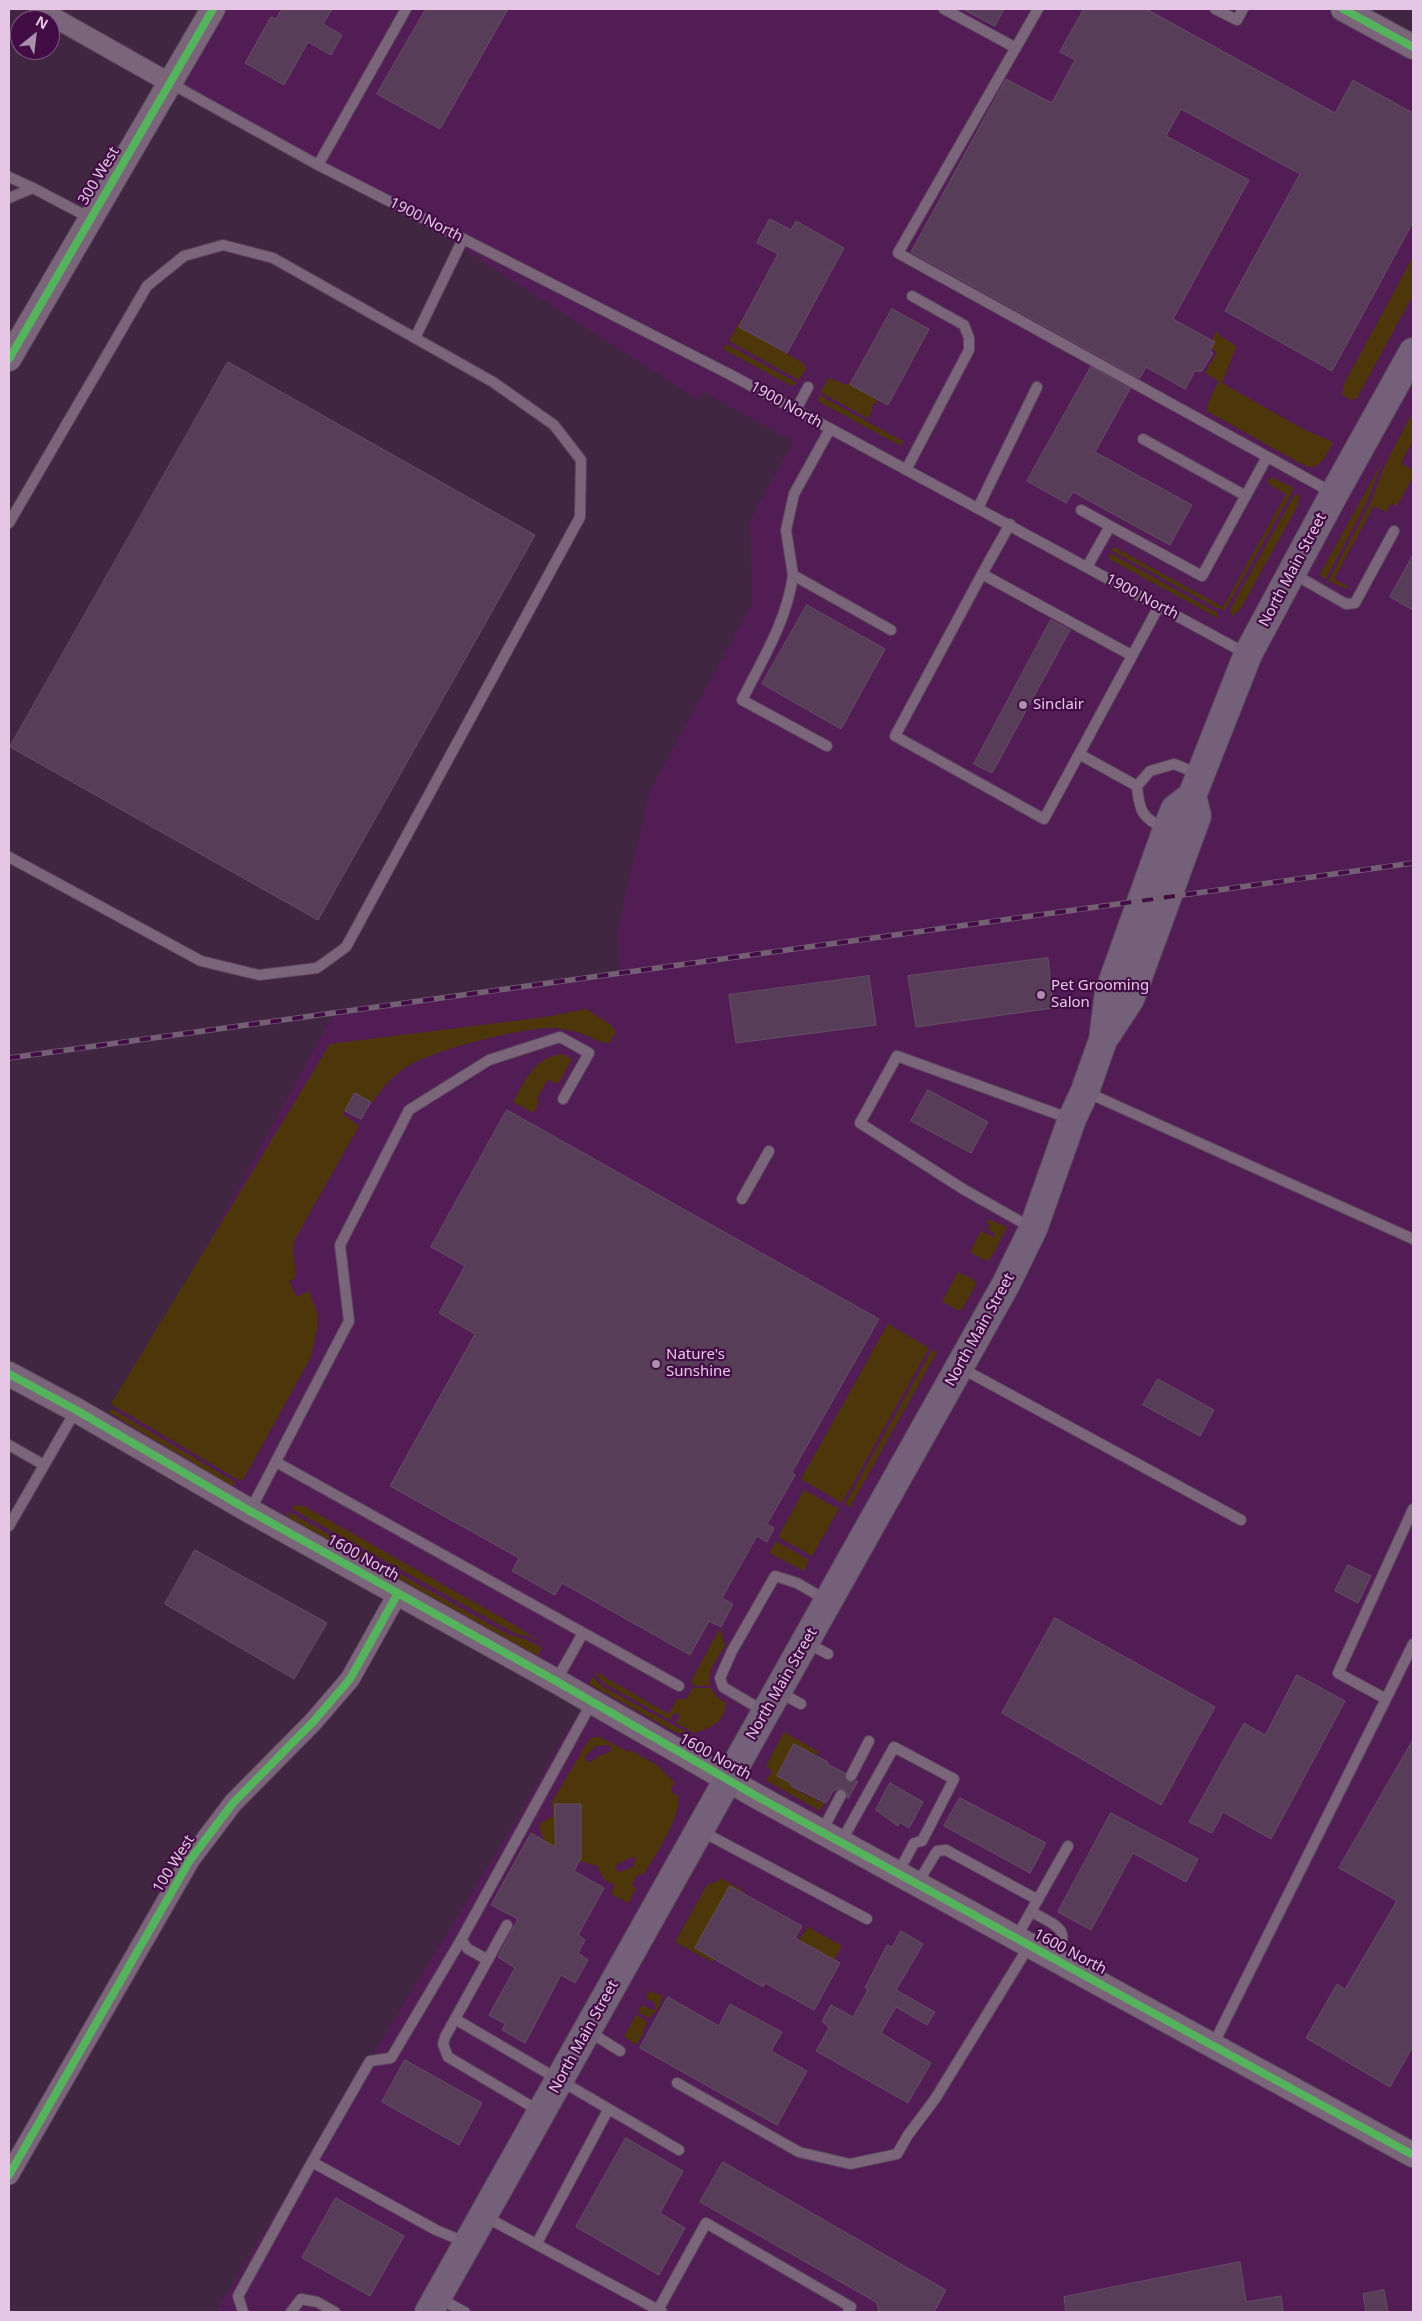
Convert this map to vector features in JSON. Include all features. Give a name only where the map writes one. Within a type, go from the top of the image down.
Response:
[{"type":"main road","name":"North Main Street","points":[[433,2305],[728,1780],[817,1648],[828,1601],[1006,1284],[1033,1229],[1072,1120],[1085,1091],[1103,1040],[1109,992],[1175,809],[1196,785],[1248,654],[1413,352]]},
{"type":"main road","name":"North Main Street","points":[[1103,1040],[1130,999],[1196,816],[1196,785]]},
{"type":"street","points":[[39,9],[170,83]]},
{"type":"street","name":"300 West","points":[[9,358],[213,9]]},
{"type":"street","points":[[1343,9],[1413,47]]},
{"type":"street","name":"1600 North","points":[[9,1374],[76,1410],[250,1511],[556,1681],[728,1780],[1413,2155]]},
{"type":"street","name":"100 West","points":[[9,2175],[190,1860],[233,1803],[313,1722],[350,1679],[398,1593]]},
{"type":"lane","points":[[318,165],[406,9]]},
{"type":"lane","points":[[944,9],[1016,48]]},
{"type":"lane","points":[[1038,9],[898,253],[1334,494]]},
{"type":"lane","points":[[1215,9],[1237,20],[1243,9]]},
{"type":"lane","name":"1900 North","points":[[170,83],[318,165],[658,337],[796,410],[1248,654]]},
{"type":"lane","points":[[9,177],[90,218]]},
{"type":"lane","points":[[9,198],[33,188]]},
{"type":"lane","points":[[415,338],[463,238]]},
{"type":"lane","points":[[9,523],[147,286],[184,256],[223,246],[273,258],[493,382],[554,425],[581,460],[580,517],[346,947],[317,968],[258,975],[202,961],[9,856]]},
{"type":"lane","points":[[906,470],[969,350],[969,338],[964,325],[912,296]]},
{"type":"lane","points":[[796,410],[808,387]]},
{"type":"lane","points":[[978,508],[1037,387]]},
{"type":"lane","points":[[828,746],[742,700],[784,618],[793,575],[786,530],[794,494],[830,429]]},
{"type":"lane","points":[[1142,439],[1246,496]]},
{"type":"lane","points":[[1081,510],[1202,576],[1267,457]]},
{"type":"lane","points":[[1010,524],[895,736],[1044,819],[1159,606]]},
{"type":"lane","points":[[1087,567],[1110,526]]},
{"type":"lane","points":[[1291,573],[1346,604],[1355,603],[1394,531]]},
{"type":"lane","points":[[982,574],[1131,656]]},
{"type":"lane","points":[[793,575],[891,630]]},
{"type":"lane","points":[[1079,754],[1137,786]]},
{"type":"lane","points":[[1167,829],[1150,822],[1139,805],[1137,786],[1150,771],[1174,764],[1196,785]]},
{"type":"lane","points":[[250,1511],[349,1322],[340,1245],[409,1110],[489,1060],[560,1037],[589,1053],[563,1099]]},
{"type":"lane","points":[[1033,1229],[963,1189],[860,1123],[897,1056],[1072,1120]]},
{"type":"lane","points":[[1085,1091],[1413,1240]]},
{"type":"lane","points":[[742,1199],[769,1151]]},
{"type":"lane","points":[[960,1368],[1240,1520]]},
{"type":"lane","points":[[9,1526],[76,1410]]},
{"type":"lane","points":[[9,1445],[44,1465]]},
{"type":"lane","points":[[276,1462],[679,1686]]},
{"type":"lane","points":[[1386,1699],[1338,1673],[1413,1508]]},
{"type":"lane","points":[[782,1702],[723,1687],[720,1678],[732,1651],[775,1576],[797,1584],[828,1601]]},
{"type":"lane","points":[[556,1681],[583,1632]]},
{"type":"lane","points":[[1213,2045],[1413,1644]]},
{"type":"lane","points":[[243,2312],[238,2296],[312,2162],[370,2061],[391,2058],[461,1940],[592,1702]]},
{"type":"lane","points":[[851,1776],[869,1741]]},
{"type":"lane","points":[[831,1837],[894,1747],[954,1779],[922,1841],[914,1844],[908,1878]]},
{"type":"lane","points":[[831,1837],[841,1795]]},
{"type":"lane","points":[[700,1830],[867,1919]]},
{"type":"lane","points":[[677,2083],[799,2152],[850,2164],[897,2154],[935,2099],[1022,1942],[1032,1912],[1068,1846]]},
{"type":"lane","points":[[908,1878],[937,1851],[946,1850],[1038,1900]]},
{"type":"lane","points":[[1032,1912],[1059,1927],[1063,1934],[1063,1946],[1055,1960]]},
{"type":"lane","points":[[507,1925],[454,2019],[443,2044],[448,2057],[542,2112]]},
{"type":"lane","points":[[461,1940],[468,1949],[488,1960]]},
{"type":"lane","points":[[454,2019],[679,2150]]},
{"type":"lane","points":[[588,2030],[620,2051]]},
{"type":"lane","points":[[536,2243],[608,2110]]},
{"type":"lane","points":[[312,2162],[436,2230],[468,2244]]},
{"type":"lane","points":[[484,2216],[660,2311],[706,2223],[852,2307],[848,2312]]},
{"type":"lane","points":[[291,2312],[302,2300],[316,2302],[336,2312]]},
{"type":"lane","points":[[433,2305],[465,2312]]},
{"type":"shaded area","points":[[213,9],[1343,9],[1413,47],[1413,2312],[215,2312],[520,1814],[567,1730],[602,1695],[111,1420],[334,1013],[619,973],[617,932],[650,790],[752,604],[750,521],[793,441],[703,392],[699,400],[389,201],[170,83]]},
{"type":"shaded area","points":[[1413,257],[1413,295],[1357,398],[1351,400],[1342,395],[1345,382]]},
{"type":"shaded area","points":[[741,319],[739,327],[803,363],[806,368],[799,380],[729,341]]},
{"type":"shaded area","points":[[1217,331],[1218,334],[1236,347],[1222,383],[1303,429],[1333,442],[1320,463],[1307,467],[1207,411],[1209,400],[1219,381],[1205,373],[1217,352],[1211,348],[1215,342],[1212,340]]},
{"type":"shaded area","points":[[726,344],[797,383],[792,386],[723,349]]},
{"type":"shaded area","points":[[829,378],[847,385],[849,382],[850,385],[876,399],[877,402],[872,406],[872,412],[868,418],[820,392]]},
{"type":"shaded area","points":[[819,395],[904,442],[899,445],[818,401]]},
{"type":"shaded area","points":[[1413,412],[1413,440],[1401,463],[1413,470],[1413,476],[1397,506],[1391,503],[1386,512],[1374,506],[1334,579],[1347,586],[1347,589],[1328,581],[1369,506],[1386,463]]},
{"type":"shaded area","points":[[1382,462],[1367,502],[1325,580],[1320,574]]},
{"type":"shaded area","points":[[1271,477],[1292,487],[1293,490],[1225,610],[1217,608],[1111,550],[1116,548],[1223,607],[1286,494],[1269,484],[1268,481]]},
{"type":"shaded area","points":[[1295,494],[1299,496],[1297,507],[1241,608],[1232,616],[1230,611],[1233,604]]},
{"type":"shaded area","points":[[1110,553],[1217,613],[1218,618],[1109,559]]},
{"type":"shaded area","points":[[586,1009],[611,1025],[616,1032],[609,1043],[598,1041],[577,1032],[554,1028],[541,1028],[502,1035],[459,1046],[410,1065],[384,1087],[372,1103],[354,1093],[343,1114],[359,1126],[294,1241],[295,1278],[289,1281],[297,1297],[309,1291],[317,1313],[317,1329],[311,1357],[243,1480],[237,1479],[111,1404],[330,1044],[545,1017]]},
{"type":"shaded area","points":[[563,1054],[572,1059],[559,1082],[554,1083],[548,1079],[537,1098],[539,1101],[534,1113],[513,1102],[527,1077],[538,1064],[553,1056]]},
{"type":"shaded area","points":[[988,1219],[1007,1227],[991,1258],[986,1261],[971,1253],[971,1250],[981,1231],[993,1237],[995,1234],[988,1229],[990,1225],[987,1222]]},
{"type":"shaded area","points":[[958,1272],[974,1280],[976,1284],[962,1310],[957,1310],[943,1302]]},
{"type":"shaded area","points":[[888,1324],[929,1348],[842,1503],[801,1479]]},
{"type":"shaded area","points":[[932,1350],[937,1352],[850,1507],[845,1504]]},
{"type":"shaded area","points":[[112,1409],[235,1482],[236,1485],[224,1482],[211,1475],[109,1412]]},
{"type":"shaded area","points":[[804,1490],[839,1509],[812,1556],[778,1537]]},
{"type":"shaded area","points":[[294,1505],[304,1506],[518,1627],[544,1645],[528,1636],[516,1634],[294,1510],[292,1508]]},
{"type":"shaded area","points":[[286,1513],[291,1513],[509,1635],[525,1639],[542,1648],[538,1656],[289,1518],[289,1514],[287,1516]]},
{"type":"shaded area","points":[[776,1541],[809,1560],[804,1571],[769,1553]]},
{"type":"shaded area","points":[[720,1628],[725,1645],[711,1670],[710,1686],[694,1686],[691,1681]]},
{"type":"shaded area","points":[[596,1672],[669,1714],[677,1699],[686,1699],[693,1688],[711,1688],[717,1697],[726,1703],[725,1710],[720,1720],[716,1723],[694,1733],[676,1723],[680,1715],[674,1713],[670,1720],[604,1683],[595,1674]]},
{"type":"shaded area","points":[[593,1677],[602,1686],[695,1737],[675,1732],[589,1684]]},
{"type":"shaded area","points":[[784,1732],[819,1752],[817,1755],[794,1745],[777,1776],[792,1784],[791,1787],[810,1797],[813,1796],[817,1801],[825,1802],[820,1811],[766,1779],[771,1774],[770,1769],[766,1766]]},
{"type":"shaded area","points":[[594,1737],[600,1737],[628,1752],[630,1750],[657,1765],[674,1782],[674,1785],[671,1787],[673,1794],[678,1795],[676,1814],[672,1825],[644,1874],[637,1875],[632,1884],[636,1889],[628,1903],[611,1894],[614,1885],[604,1879],[597,1866],[579,1861],[544,1841],[539,1827],[541,1823],[553,1816],[552,1802],[589,1740]],"holes":[[[596,1746],[611,1746],[610,1752],[599,1756],[591,1762],[586,1761],[585,1756]],[[555,1804],[581,1804],[581,1839],[555,1838]],[[632,1857],[636,1858],[633,1867],[621,1872],[615,1869],[616,1865]]]},
{"type":"shaded area","points":[[720,1878],[744,1891],[695,1948],[714,1959],[712,1962],[675,1942],[707,1885],[716,1882]]},
{"type":"shaded area","points":[[808,1927],[842,1946],[834,1960],[799,1940]]},
{"type":"shaded area","points":[[649,1991],[663,1996],[659,2007],[649,2018],[638,2012],[642,2005],[652,2010],[655,2009],[655,2003],[646,1998]]},
{"type":"shaded area","points":[[636,2015],[647,2021],[642,2036],[636,2045],[624,2036]]},
{"type":"building","points":[[282,9],[332,9],[323,24],[342,35],[331,55],[308,42],[284,85],[245,63],[271,17],[276,19]]},
{"type":"building","points":[[426,9],[508,9],[440,129],[377,94]]},
{"type":"building","points":[[963,9],[1004,9],[995,26]]},
{"type":"building","points":[[1084,9],[1146,9],[1335,113],[1353,80],[1413,113],[1413,222],[1332,371],[1225,311],[1300,174],[1181,109],[1166,136],[1249,180],[1173,319],[1215,342],[1210,351],[1213,353],[1202,371],[1195,371],[1185,389],[1146,367],[1140,378],[1137,377],[911,252],[1006,79],[1052,103],[1075,60],[1060,52]]},
{"type":"building","points":[[770,219],[791,230],[796,221],[844,248],[787,353],[739,327],[778,254],[757,243]]},
{"type":"building","points":[[892,309],[929,329],[888,405],[850,385]]},
{"type":"building","points":[[228,362],[535,535],[318,920],[10,747]]},
{"type":"building","points":[[1091,367],[1130,389],[1095,452],[1192,505],[1170,545],[1073,492],[1066,503],[1027,481]]},
{"type":"building","points":[[1413,555],[1413,610],[1390,597]]},
{"type":"building","points":[[807,605],[885,649],[841,729],[762,684]]},
{"type":"building","points":[[1051,620],[1070,630],[992,773],[974,764]]},
{"type":"building","points":[[1048,958],[1053,1008],[916,1027],[908,976]]},
{"type":"building","points":[[869,976],[876,1025],[736,1043],[729,995]]},
{"type":"building","points":[[928,1090],[988,1122],[971,1153],[911,1121]]},
{"type":"building","points":[[355,1093],[371,1102],[361,1119],[345,1111]]},
{"type":"building","name":"Nature's Sunshine","points":[[507,1110],[879,1319],[792,1472],[795,1475],[767,1524],[774,1528],[767,1542],[757,1536],[722,1598],[733,1604],[721,1627],[709,1621],[690,1655],[562,1583],[555,1595],[512,1571],[519,1558],[390,1486],[475,1334],[439,1313],[465,1266],[431,1247]]},
{"type":"building","points":[[1158,1379],[1214,1410],[1200,1436],[1143,1405]]},
{"type":"building","points":[[195,1550],[327,1623],[294,1679],[165,1604]]},
{"type":"building","points":[[1348,1565],[1371,1576],[1358,1603],[1335,1591]]},
{"type":"building","points":[[1055,1618],[1215,1707],[1161,1805],[1002,1713]]},
{"type":"building","points":[[1297,1675],[1345,1701],[1271,1839],[1223,1812],[1212,1833],[1189,1822],[1244,1723],[1265,1735]]},
{"type":"building","points":[[1413,1740],[1413,2046],[1390,2087],[1306,2038],[1337,1984],[1345,1989],[1397,1901],[1339,1868]]},
{"type":"building","points":[[794,1744],[845,1773],[847,1782],[858,1781],[848,1799],[847,1791],[840,1788],[833,1791],[826,1803],[791,1786],[792,1784],[777,1776]]},
{"type":"building","points":[[890,1783],[923,1802],[909,1828],[899,1822],[898,1826],[876,1810]]},
{"type":"building","points":[[960,1798],[1046,1843],[1030,1873],[944,1826]]},
{"type":"building","points":[[555,1804],[581,1804],[581,1858],[574,1871],[604,1888],[578,1935],[585,1940],[578,1953],[588,1960],[575,1983],[561,1975],[525,2043],[502,2030],[505,2024],[489,2015],[515,1968],[498,1957],[518,1919],[491,1905],[531,1833],[555,1847]]},
{"type":"building","points":[[1111,1813],[1198,1859],[1186,1882],[1133,1853],[1091,1930],[1058,1912]]},
{"type":"building","points":[[730,1886],[802,1926],[795,1938],[840,1963],[814,2010],[765,1983],[763,1987],[695,1948]]},
{"type":"building","points":[[901,1931],[923,1944],[896,1990],[935,2012],[927,2025],[896,2007],[881,2033],[931,2063],[908,2103],[816,2051],[829,2028],[822,2021],[831,2005],[853,2017],[868,1990],[865,1988],[887,1945],[892,1947]]},
{"type":"building","points":[[668,1997],[719,2026],[730,2004],[782,2032],[771,2051],[807,2071],[777,2125],[640,2048]]},
{"type":"building","points":[[405,2060],[482,2103],[459,2145],[382,2102]]},
{"type":"building","points":[[626,2138],[683,2171],[660,2213],[685,2228],[659,2275],[576,2227]]},
{"type":"building","points":[[723,2162],[946,2290],[934,2312],[879,2312],[877,2303],[700,2202]]},
{"type":"building","points":[[336,2198],[404,2236],[370,2296],[302,2258]]},
{"type":"building","points":[[1240,2262],[1246,2302],[1281,2296],[1283,2312],[1066,2312],[1064,2297]]},
{"type":"building","points":[[1384,2290],[1388,2312],[1366,2312],[1363,2294]]},
{"type":"railway","points":[[9,1058],[1413,863]]},
{"type":"cycle path","points":[[9,359],[213,9]]},
{"type":"cycle path","points":[[1343,9],[1413,47]]},
{"type":"cycle path","points":[[9,1374],[76,1410],[250,1511],[556,1681],[758,1797],[1413,2155]]},
{"type":"cycle path","points":[[9,2175],[190,1860],[233,1803],[313,1722],[350,1679],[398,1593]]},
{"type":"place","name":"Sinclair","points":[[1023,705]]},
{"type":"place","name":"Pet Grooming Salon","points":[[1041,995]]},
{"type":"place","name":"Nature's Sunshine","points":[[656,1364]]}]
